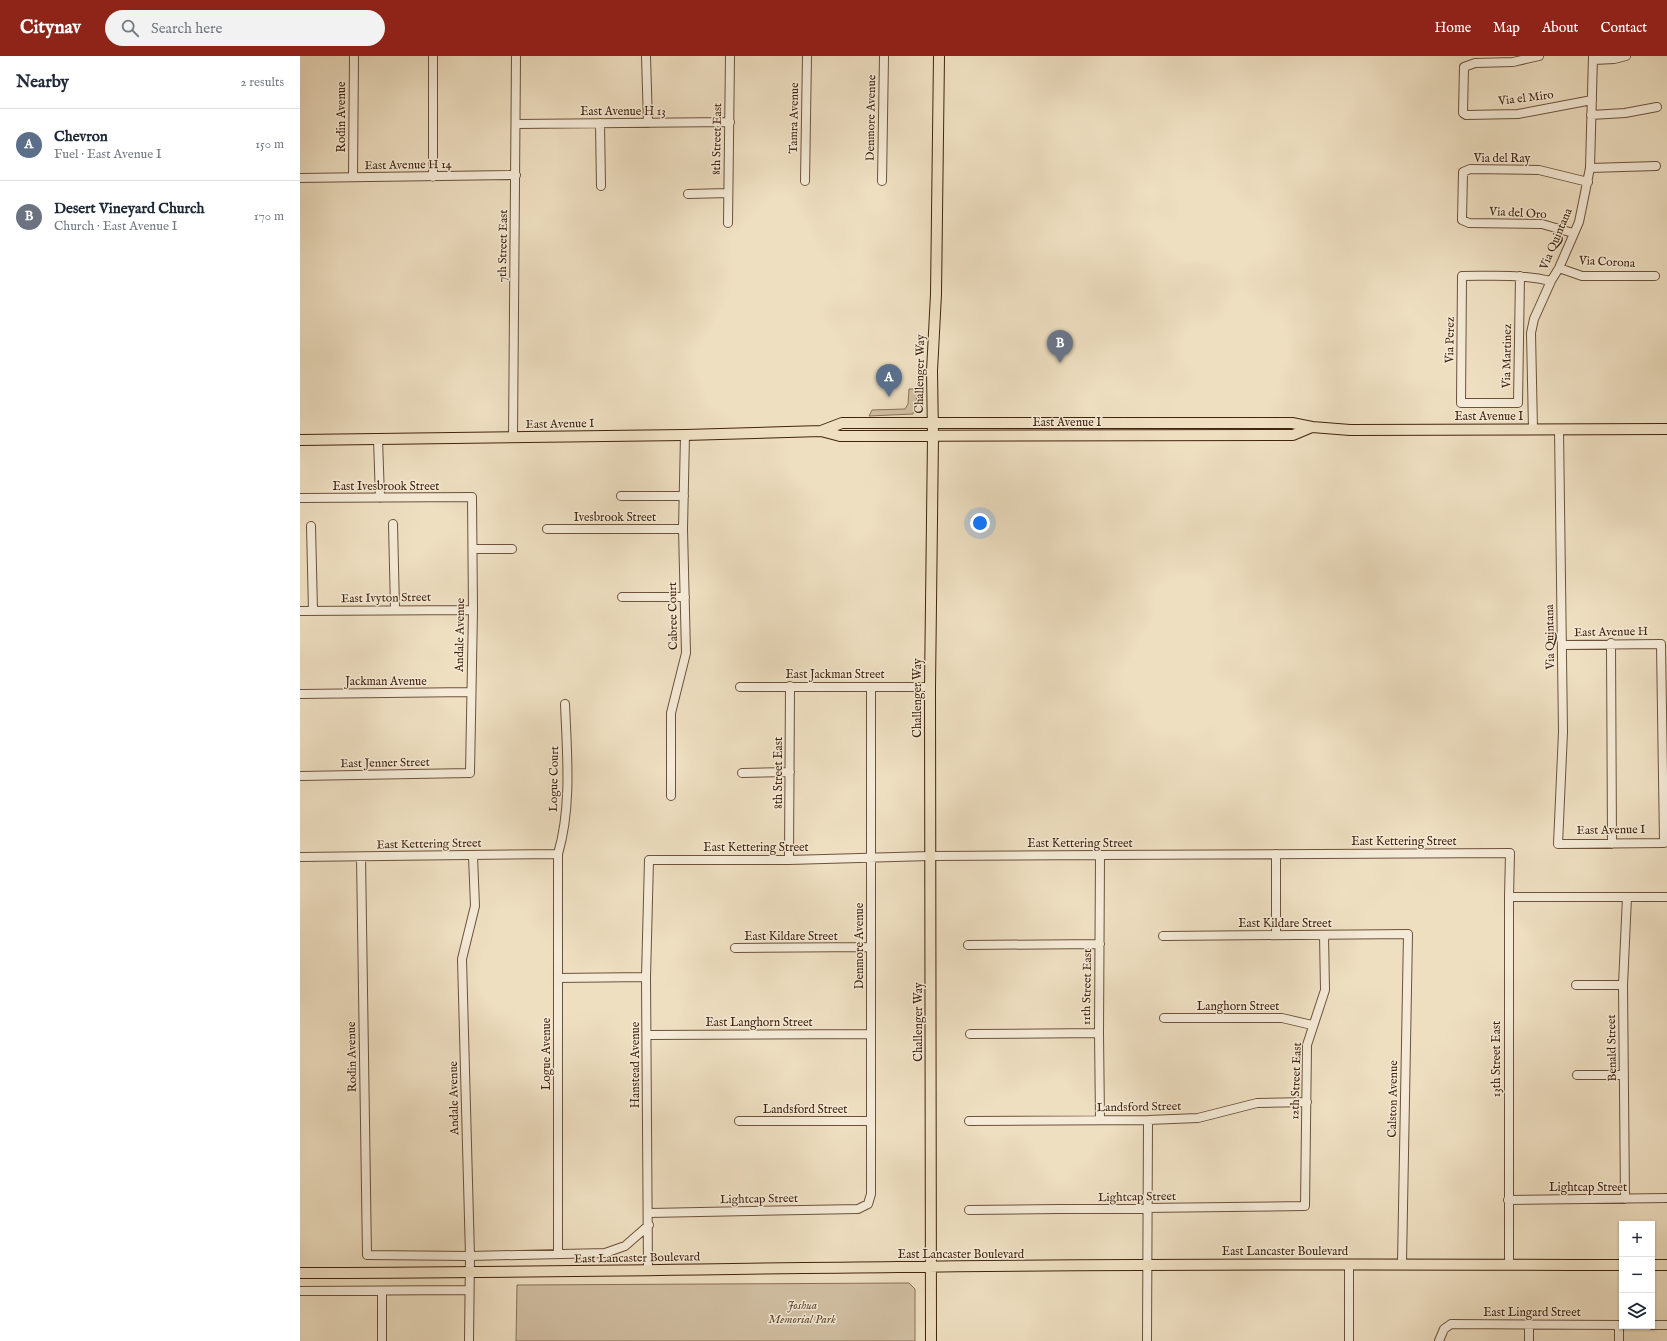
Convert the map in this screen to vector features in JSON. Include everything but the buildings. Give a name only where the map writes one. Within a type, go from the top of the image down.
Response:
[{"type":"main road","name":"Challenger Way","points":[[931,1341],[930,687],[933,436],[932,370],[936,294],[939,56]]},
{"type":"main road","name":"East Avenue I","points":[[820,431],[842,423],[1292,423],[1312,427],[1350,430],[1667,429]]},
{"type":"main road","points":[[1163,423],[1163,435]]},
{"type":"main road","name":"East Avenue I","points":[[300,440],[685,435],[820,431],[840,436],[1293,435],[1312,427]]},
{"type":"main road","name":"East Lancaster Boulevard","points":[[300,1273],[469,1273],[1147,1265],[1619,1265]]},
{"type":"main road","points":[[1655,1265],[1667,1265]]},
{"type":"street","name":"Rodin Avenue","points":[[353,177],[354,56]]},
{"type":"street","points":[[433,56],[433,177]]},
{"type":"street","name":"7th Street East","points":[[513,437],[516,56]]},
{"type":"street","points":[[646,56],[648,123]]},
{"type":"street","name":"8th Street East","points":[[728,223],[730,56]]},
{"type":"street","name":"Tamra Avenue","points":[[805,181],[807,56]]},
{"type":"street","name":"Denmore Avenue","points":[[882,181],[884,56]]},
{"type":"street","name":"Via el Miro","points":[[1539,56],[1513,62],[1475,63],[1464,67],[1463,114],[1518,114],[1592,100]]},
{"type":"street","points":[[1593,58],[1614,59],[1626,56]]},
{"type":"street","name":"Via Quintana","points":[[1533,429],[1531,333],[1534,319],[1551,281],[1559,268],[1579,222],[1590,168],[1593,58]]},
{"type":"street","points":[[1591,115],[1625,113],[1657,107]]},
{"type":"street","name":"East Avenue H 13","points":[[516,124],[730,122]]},
{"type":"street","points":[[600,124],[601,186]]},
{"type":"street","points":[[1590,168],[1656,166]]},
{"type":"street","name":"Via del Ray","points":[[1462,220],[1463,172],[1470,169],[1539,170],[1588,182]]},
{"type":"street","name":"East Avenue H 14","points":[[300,178],[516,175]]},
{"type":"street","points":[[688,194],[728,193]]},
{"type":"street","name":"Via del Oro","points":[[1462,220],[1469,223],[1542,224],[1573,233]]},
{"type":"street","name":"Via Corona","points":[[1559,268],[1582,276],[1655,276]]},
{"type":"street","name":"Via Perez","points":[[1461,403],[1462,276],[1520,276]]},
{"type":"street","points":[[1520,276],[1531,276],[1551,281]]},
{"type":"street","name":"Via Martinez","points":[[1461,403],[1518,403],[1520,276]]},
{"type":"street","name":"Via Quintana","points":[[1558,844],[1563,732],[1559,429]]},
{"type":"street","name":"Cabree Court","points":[[671,796],[671,713],[686,653],[683,529],[685,435]]},
{"type":"street","points":[[378,439],[380,498]]},
{"type":"street","name":"Ivesbrook Street","points":[[621,496],[684,496]]},
{"type":"street","name":"East Ivesbrook Street","points":[[300,498],[472,497]]},
{"type":"street","name":"Andale Avenue","points":[[470,773],[473,610],[472,497]]},
{"type":"street","points":[[393,524],[395,609]]},
{"type":"street","points":[[311,526],[313,611]]},
{"type":"street","name":"Ivesbrook Street","points":[[547,529],[683,529]]},
{"type":"street","points":[[473,550],[512,549]]},
{"type":"street","points":[[622,597],[685,597]]},
{"type":"street","name":"East Ivyton Street","points":[[300,611],[395,609],[473,610]]},
{"type":"street","points":[[1611,643],[1612,844]]},
{"type":"street","name":"East Avenue H","points":[[1562,645],[1611,643],[1661,644],[1664,843]]},
{"type":"street","name":"East Jackman Street","points":[[740,686],[930,687]]},
{"type":"street","name":"8th Street East","points":[[789,860],[790,686]]},
{"type":"street","name":"Denmore Avenue","points":[[868,1204],[871,1194],[871,686]]},
{"type":"street","name":"Jackman Avenue","points":[[300,694],[471,692]]},
{"type":"street","name":"Logue Court","points":[[558,854],[564,834],[567,807],[567,743],[565,704]]},
{"type":"street","points":[[742,773],[790,772]]},
{"type":"street","name":"East Jenner Street","points":[[300,776],[470,773]]},
{"type":"street","name":"East Avenue I","points":[[1558,844],[1664,843]]},
{"type":"street","name":"East Kettering Street","points":[[649,860],[789,860],[930,856],[1510,853]]},
{"type":"street","name":"13th Street East","points":[[1509,1264],[1510,853]]},
{"type":"street","name":"East Kettering Street","points":[[300,857],[558,854]]},
{"type":"street","name":"Logue Avenue","points":[[558,854],[558,1254]]},
{"type":"street","points":[[1276,854],[1276,935]]},
{"type":"street","name":"11th Street East","points":[[1100,855],[1100,1120]]},
{"type":"street","name":"Andale Avenue","points":[[469,1341],[470,1256],[462,959],[475,906],[473,856]]},
{"type":"street","name":"Rodin Avenue","points":[[361,857],[367,1256]]},
{"type":"street","name":"Hanstead Avenue","points":[[648,1270],[648,1035],[646,976],[649,860]]},
{"type":"street","points":[[1509,897],[1667,897]]},
{"type":"street","name":"Benald Street","points":[[1625,1199],[1623,985],[1627,897]]},
{"type":"street","name":"12th Street East","points":[[1306,1206],[1307,1045],[1312,1025],[1325,990],[1324,934]]},
{"type":"street","name":"East Kildare Street","points":[[1163,936],[1408,934]]},
{"type":"street","name":"Calston Avenue","points":[[1402,1264],[1408,934]]},
{"type":"street","points":[[968,945],[1100,944]]},
{"type":"street","name":"East Kildare Street","points":[[735,948],[871,947]]},
{"type":"street","points":[[558,978],[646,976]]},
{"type":"street","points":[[1576,985],[1623,985]]},
{"type":"street","name":"Langhorn Street","points":[[1164,1018],[1282,1018],[1312,1025]]},
{"type":"street","points":[[970,1034],[1099,1033]]},
{"type":"street","name":"East Langhorn Street","points":[[648,1035],[871,1034]]},
{"type":"street","points":[[1577,1075],[1624,1075]]},
{"type":"street","name":"Landsford Street","points":[[969,1121],[1148,1120],[1198,1118],[1257,1103],[1307,1102]]},
{"type":"street","points":[[1147,1341],[1148,1120]]},
{"type":"street","name":"Landsford Street","points":[[739,1121],[871,1121]]},
{"type":"street","name":"Lightcap Street","points":[[1508,1200],[1667,1198]]},
{"type":"street","name":"Lightcap Street","points":[[648,1213],[858,1209],[868,1204]]},
{"type":"street","name":"Lightcap Street","points":[[969,1210],[1306,1206]]},
{"type":"street","name":"East Lancaster Boulevard","points":[[367,1256],[470,1256],[605,1253],[625,1246],[648,1225]]},
{"type":"street","points":[[1349,1264],[1349,1341]]},
{"type":"street","points":[[300,1291],[469,1290]]},
{"type":"street","points":[[382,1291],[382,1341]]},
{"type":"street","name":"East Lingard Street","points":[[1439,1341],[1444,1328],[1451,1324],[1619,1325]]},
{"type":"street","points":[[1529,1324],[1529,1341]]},
{"type":"street","points":[[1655,1325],[1667,1325]]},
{"type":"street","points":[[1619,1341],[1620,1329]]},
{"type":"green space","points":[[909,389],[917,389],[916,408],[913,414],[869,416],[872,410],[905,409],[908,404]]},
{"type":"green space","name":"Joshua Memorial Park","points":[[909,1283],[915,1289],[915,1341],[516,1341],[517,1285]]},
{"type":"place","name":"Desert Vineyard Church","points":[[1060,363]]},
{"type":"place","name":"Chevron","points":[[889,397]]}]
